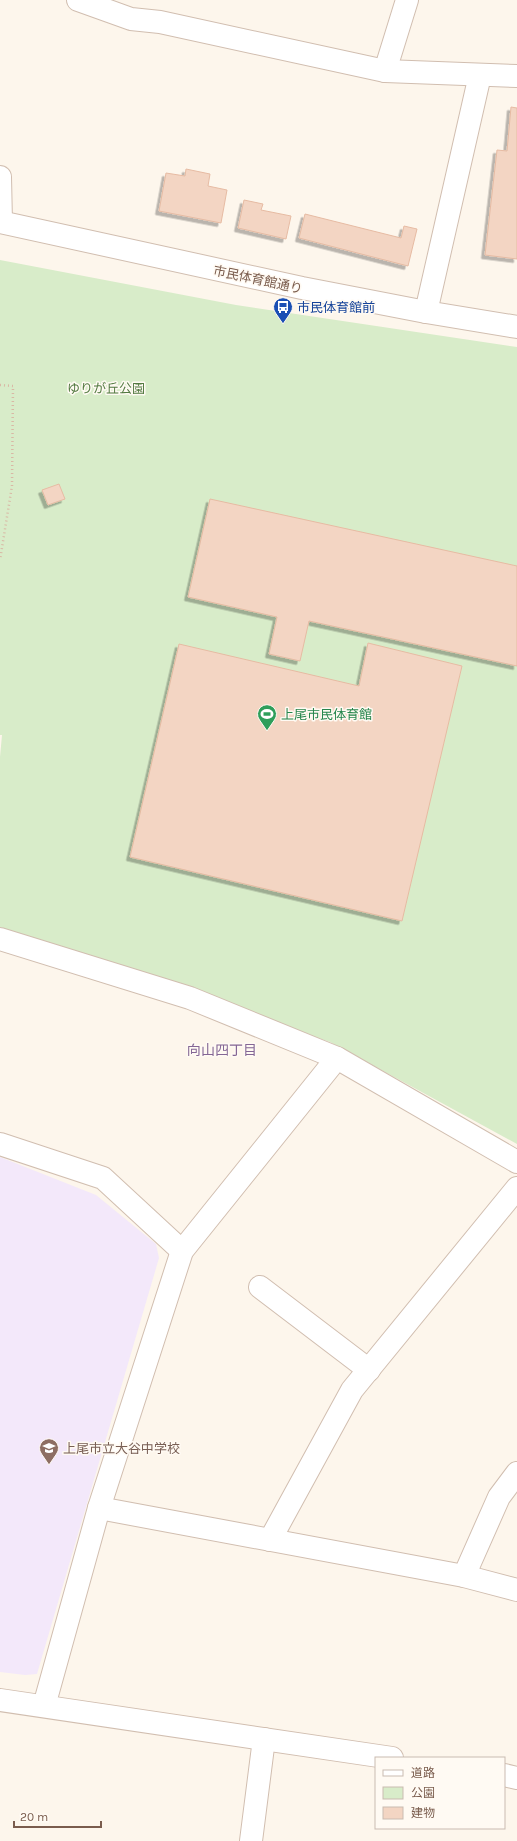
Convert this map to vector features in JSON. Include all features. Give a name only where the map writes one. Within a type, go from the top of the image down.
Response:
[{"type":"street","points":[[78,0],[131,19],[160,22],[385,71],[480,75],[514,71]]},
{"type":"street","points":[[385,71],[407,0]]},
{"type":"street","points":[[426,312],[480,75]]},
{"type":"street","points":[[0,177],[0,222]]},
{"type":"street","name":"市民体育館通り","points":[[0,222],[302,288],[426,312],[517,326]]},
{"type":"street","points":[[0,939],[190,998],[337,1058],[517,1162]]},
{"type":"street","points":[[44,1706],[99,1508],[182,1251],[337,1058]]},
{"type":"street","points":[[0,1144],[103,1178],[182,1251]]},
{"type":"street","points":[[270,1540],[352,1390],[517,1188]]},
{"type":"street","points":[[260,1287],[369,1370]]},
{"type":"street","points":[[464,1576],[499,1497],[517,1473]]},
{"type":"street","points":[[99,1508],[464,1576],[517,1590]]},
{"type":"street","points":[[0,1700],[385,1757]]},
{"type":"street","points":[[251,1841],[264,1739]]},
{"type":"street","points":[[505,1775],[517,1778]]},
{"type":"path","points":[[0,385],[13,386],[12,486],[0,560]]},
{"type":"shaded area","name":"上尾市立大谷中学校","points":[[0,1157],[96,1195],[156,1244],[159,1258],[37,1674],[25,1675],[0,1672]]},
{"type":"green space","name":"ゆりが丘公園","points":[[0,260],[236,305],[517,347],[517,1144],[330,1042],[0,927],[0,757],[2,735],[0,735]]},
{"type":"building","points":[[511,107],[517,108],[517,259],[485,255],[497,150],[507,151]]},
{"type":"building","points":[[186,169],[210,174],[208,186],[227,190],[221,223],[159,211],[166,173],[185,176]]},
{"type":"building","points":[[244,200],[263,204],[261,210],[291,216],[286,239],[238,228]]},
{"type":"building","points":[[305,214],[401,238],[404,226],[417,229],[408,266],[299,238]]},
{"type":"building","points":[[59,484],[65,499],[48,505],[42,490]]},
{"type":"building","points":[[210,499],[517,566],[517,666],[309,621],[300,661],[269,654],[277,617],[188,597]]},
{"type":"building","points":[[368,643],[462,666],[402,921],[130,857],[179,644],[359,686]]},
{"type":"place","name":"市民体育館前","points":[[283,324]]},
{"type":"place","name":"上尾市民体育館","points":[[267,731]]},
{"type":"place","name":"上尾市立大谷中学校","points":[[49,1465]]},
{"type":"district","name":"向山四丁目","points":[[222,1050]]}]
